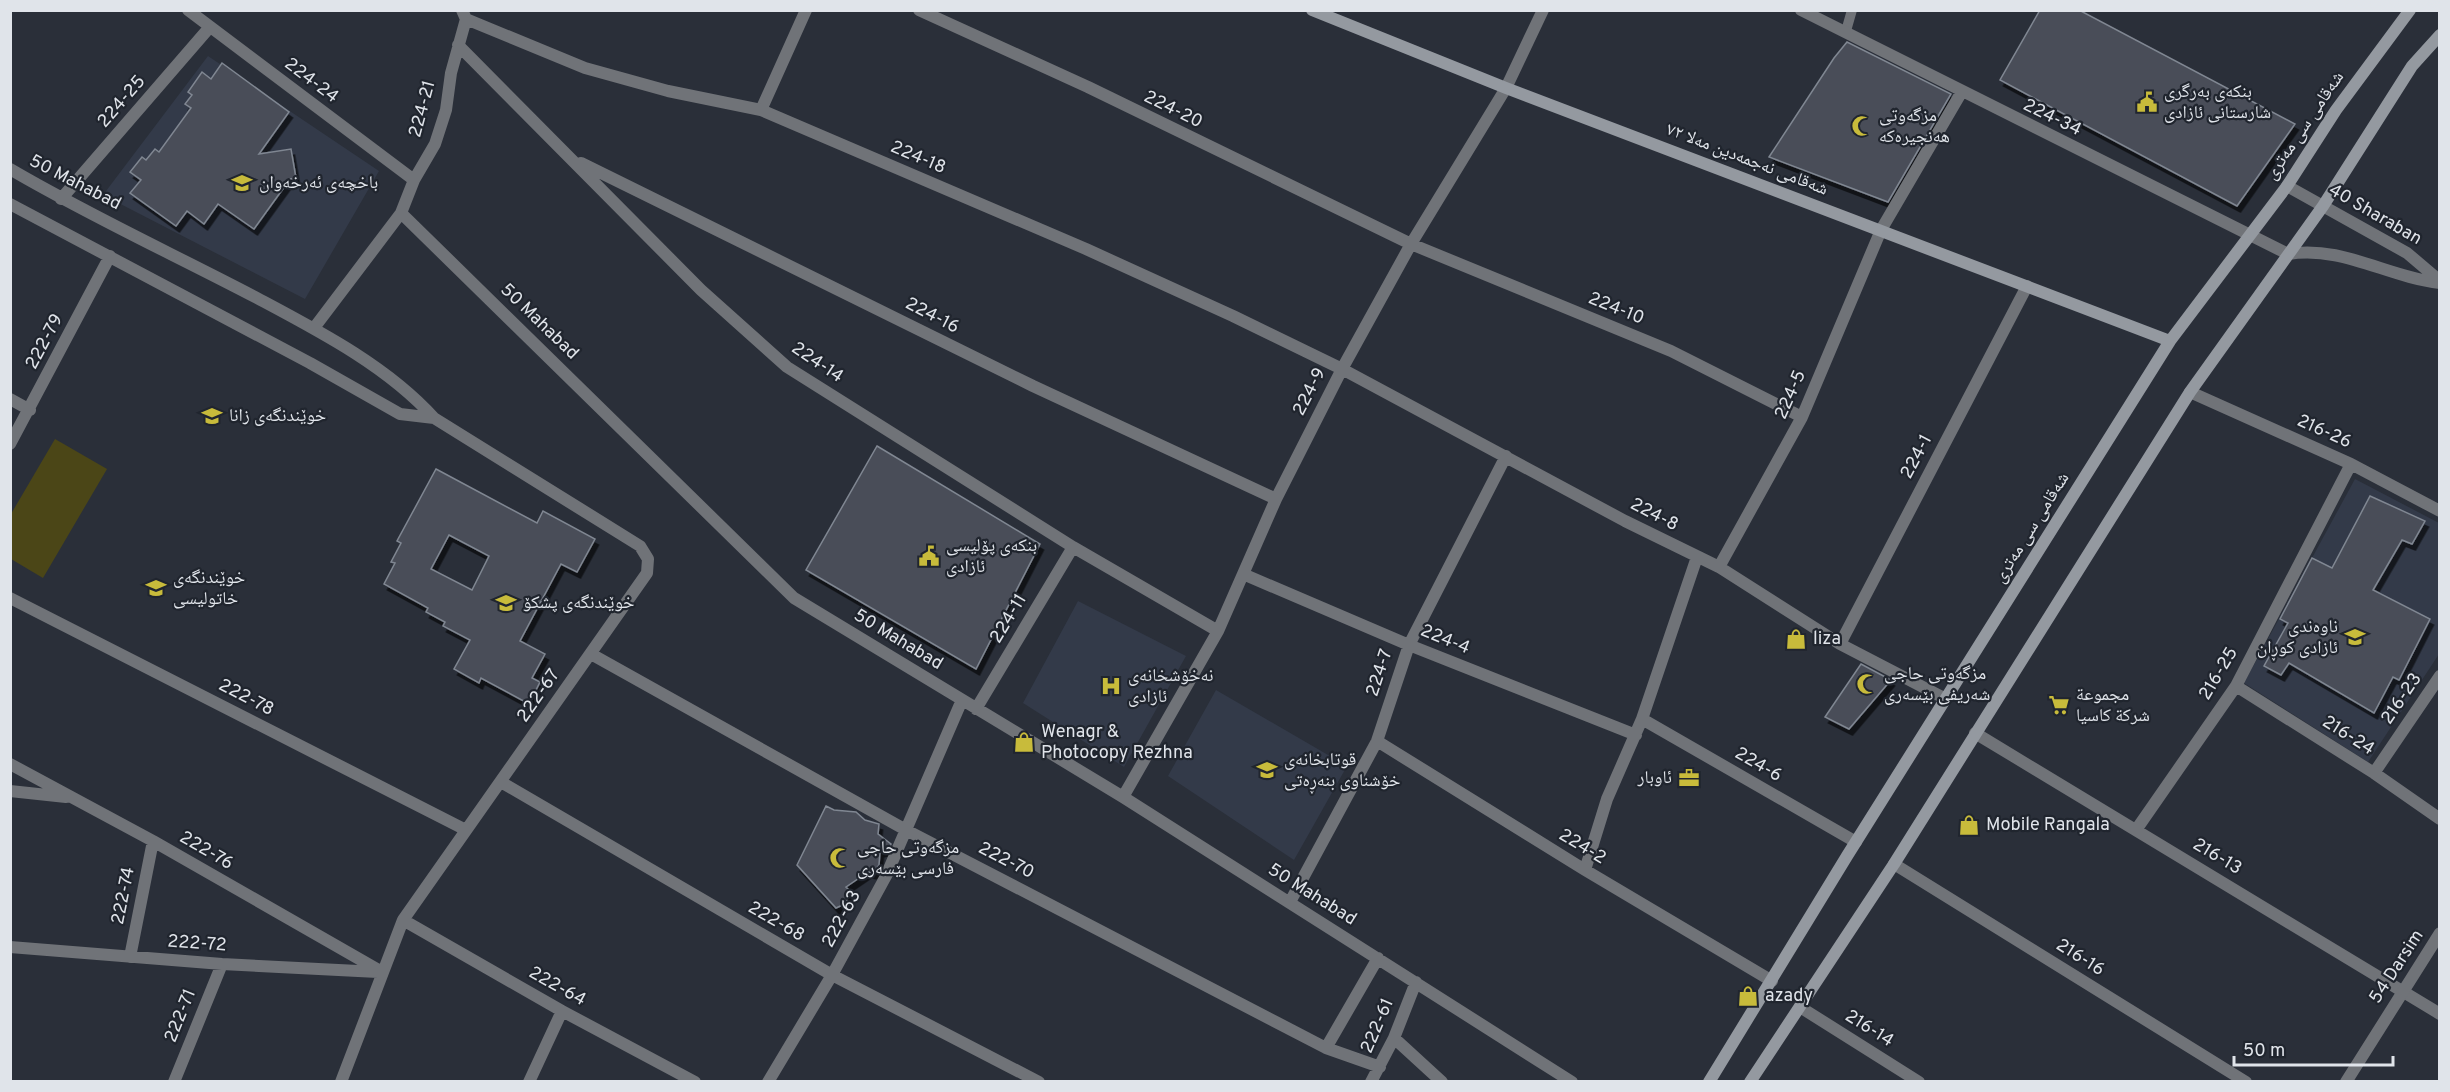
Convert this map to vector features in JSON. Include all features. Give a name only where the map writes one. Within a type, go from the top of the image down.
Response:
[{"type":"main road","name":"شەقامی نەجمەدین مەلا ٧٢","points":[[1312,10],[1506,88],[2170,341]]},
{"type":"main road","name":"شەقامی سی مەتری","points":[[1709,1082],[1856,842],[2170,341],[2287,186],[2336,110],[2410,10]]},
{"type":"main road","points":[[1750,1082],[1894,864],[2190,392],[2323,206],[2412,66],[2439,35]]},
{"type":"street","name":"224-24","points":[[188,10],[414,180]]},
{"type":"street","points":[[761,110],[806,10]]},
{"type":"street","name":"224-20","points":[[919,10],[1088,87],[1411,244]]},
{"type":"street","name":"224-9","points":[[1123,797],[1218,631],[1276,499],[1342,369],[1411,244],[1506,88],[1543,10]]},
{"type":"street","name":"224-34","points":[[1801,10],[1917,67],[1961,93],[2288,254]]},
{"type":"street","name":"224-18","points":[[464,15],[585,68],[668,91],[761,110],[1086,249],[1342,369]]},
{"type":"street","name":"224-21","points":[[401,213],[414,180],[435,144],[446,110],[464,15]]},
{"type":"street","name":"224-25","points":[[61,199],[209,28]]},
{"type":"street","name":"224-14","points":[[458,45],[574,159],[701,290],[787,367],[1073,547],[1218,631]]},
{"type":"street","name":"224-5","points":[[1719,567],[1802,417],[1881,230],[1961,93]]},
{"type":"street","name":"224-16","points":[[574,159],[1033,386],[1276,499]]},
{"type":"street","name":"50 Mahabad","points":[[10,169],[61,199],[126,229],[314,328],[411,393],[434,418]]},
{"type":"street","name":"40 Sharaban","points":[[2287,186],[2408,252],[2439,282]]},
{"type":"street","points":[[10,204],[310,363],[400,414],[434,418]]},
{"type":"street","points":[[314,328],[401,213]]},
{"type":"street","name":"50 Mahabad","points":[[401,213],[794,598],[1123,797],[1572,1082]]},
{"type":"street","name":"224-10","points":[[1411,244],[1671,351],[1802,417]]},
{"type":"street","name":"40 Sharaban","points":[[2288,254],[2319,251],[2412,279],[2439,282]]},
{"type":"street","name":"222-79","points":[[10,444],[110,256]]},
{"type":"street","name":"224-1","points":[[1840,644],[2027,286]]},
{"type":"street","name":"224-8","points":[[1342,369],[1719,567],[1840,644],[1946,699]]},
{"type":"street","name":"216-26","points":[[2190,392],[2352,464],[2439,512]]},
{"type":"street","points":[[10,399],[30,410]]},
{"type":"street","name":"222-67","points":[[340,1082],[404,921],[647,573],[648,559],[640,546],[434,418]]},
{"type":"street","name":"224-7","points":[[1290,902],[1377,741],[1409,645],[1506,456]]},
{"type":"street","name":"216-25","points":[[2136,830],[2236,686],[2352,464]]},
{"type":"street","name":"224-11","points":[[976,709],[1073,547]]},
{"type":"street","points":[[1585,870],[1607,799],[1636,735],[1698,557]]},
{"type":"street","name":"224-4","points":[[1243,574],[1409,645],[1636,735]]},
{"type":"street","name":"222-78","points":[[10,598],[466,830]]},
{"type":"street","name":"222-70","points":[[591,654],[906,830],[1326,1047],[1380,1067]]},
{"type":"street","name":"216-23","points":[[2374,773],[2439,676]]},
{"type":"street","name":"216-24","points":[[2236,686],[2374,773],[2439,819]]},
{"type":"street","name":"222-63","points":[[768,1082],[832,975],[886,876],[962,700]]},
{"type":"street","name":"224-6","points":[[1642,719],[1856,842]]},
{"type":"street","name":"216-13","points":[[1975,733],[2439,1014]]},
{"type":"street","name":"224-2","points":[[1377,741],[1585,870],[1772,981]]},
{"type":"street","name":"222-76","points":[[10,764],[153,841],[382,972]]},
{"type":"street","name":"222-68","points":[[501,782],[832,975],[1039,1082]]},
{"type":"street","points":[[10,791],[73,798]]},
{"type":"street","name":"222-74","points":[[130,957],[153,841]]},
{"type":"street","name":"216-16","points":[[1894,864],[2246,1082]]},
{"type":"street","name":"222-64","points":[[404,921],[562,1011],[695,1082]]},
{"type":"street","name":"54 Darsim","points":[[2346,1082],[2439,933]]},
{"type":"street","name":"222-72","points":[[10,947],[222,964],[382,972]]},
{"type":"street","points":[[1326,1047],[1378,958]]},
{"type":"street","name":"222-71","points":[[174,1082],[222,964]]},
{"type":"street","name":"222-61","points":[[1371,1082],[1394,1038],[1416,982]]},
{"type":"street","name":"216-14","points":[[1800,1007],[1919,1082]]},
{"type":"street","points":[[530,1082],[562,1011]]},
{"type":"street","points":[[1394,1038],[1442,1082]]},
{"type":"lane","points":[[1846,32],[1852,10]]},
{"type":"shaded area","name":"باخچەی ئەرخەوان","points":[[208,56],[379,171],[305,299],[103,195]]},
{"type":"shaded area","points":[[55,439],[107,469],[43,578],[11,559],[11,514]]},
{"type":"shaded area","name":"ناوەندی ئازادی کوڕان","points":[[2355,479],[2439,523],[2439,654],[2368,762],[2244,683]]},
{"type":"shaded area","points":[[1078,601],[1186,656],[1124,767],[1023,703]]},
{"type":"shaded area","points":[[1216,690],[1347,766],[1294,860],[1168,776]]},
{"type":"building","name":"بنکەی بەرگری شارستانی ئازادی","points":[[2040,10],[2079,10],[2295,124],[2237,206],[2000,80]]},
{"type":"building","name":"مزگەوتی ھەنجیرەکە","points":[[1847,42],[1951,94],[1888,202],[1769,157]]},
{"type":"building","points":[[222,63],[289,112],[259,154],[291,149],[296,178],[290,179],[254,229],[218,204],[204,224],[187,211],[176,226],[130,193],[141,180],[130,172],[142,157],[146,160],[155,149],[159,152],[191,108],[185,104],[192,95],[188,92],[202,72],[211,79]]},
{"type":"building","points":[[877,446],[1040,544],[976,669],[806,570]]},
{"type":"building","points":[[436,469],[537,523],[543,511],[595,539],[577,572],[561,564],[520,641],[545,654],[532,678],[540,682],[529,704],[481,678],[479,683],[454,669],[470,640],[443,626],[445,622],[426,612],[428,608],[384,584],[395,563],[391,562],[401,543],[397,541]],"holes":[[[449,535],[489,556],[472,590],[431,569]]]},
{"type":"building","points":[[2370,496],[2425,521],[2412,544],[2402,540],[2373,590],[2430,619],[2399,680],[2393,677],[2374,713],[2289,663],[2281,675],[2264,666],[2288,623],[2280,619],[2312,558],[2332,568]]},
{"type":"building","points":[[1861,664],[1891,680],[1849,729],[1825,717]]},
{"type":"building","name":"مزگەوتی حاجی فارسی بێسەری","points":[[826,806],[834,810],[856,812],[865,820],[879,824],[878,834],[891,844],[889,849],[880,851],[879,865],[873,873],[868,872],[846,887],[854,895],[847,898],[847,903],[836,908],[797,865]]},
{"type":"place","name":"بنکەی بەرگری شارستانی ئازادی","points":[[2147,102]]},
{"type":"place","name":"مزگەوتی ھەنجیرەکە","points":[[1862,126]]},
{"type":"place","name":"باخچەی ئەرخەوان","points":[[242,183]]},
{"type":"place","name":"خوێندنگەی زانا","points":[[212,416]]},
{"type":"place","name":"بنکەی پۆلیسی ئازادی","points":[[929,556]]},
{"type":"place","name":"خوێندنگەی خاتولیسی","points":[[156,588]]},
{"type":"place","name":"خوێندنگەی پشکۆ","points":[[506,603]]},
{"type":"place","name":"ناوەندی ئازادی کوڕان","points":[[2355,637]]},
{"type":"place","name":"liza","points":[[1796,639]]},
{"type":"place","name":"مزگەوتی حاجی شەریفی بێسەری","points":[[1867,684]]},
{"type":"place","name":"نەخۆشخانەی ئازادی","points":[[1111,686]]},
{"type":"place","name":"مجموعة شرکة کاسیا","points":[[2059,705]]},
{"type":"place","name":"Wenagr & Photocopy Rezhna","points":[[1024,742]]},
{"type":"place","name":"قوتابخانەی خۆشناوی بنەڕەتی","points":[[1267,770]]},
{"type":"place","name":"ئاوبار","points":[[1689,778]]},
{"type":"place","name":"Mobile Rangala","points":[[1969,825]]},
{"type":"place","name":"مزگەوتی حاجی فارسی بێسەری","points":[[840,858]]},
{"type":"place","name":"azady","points":[[1748,996]]}]
